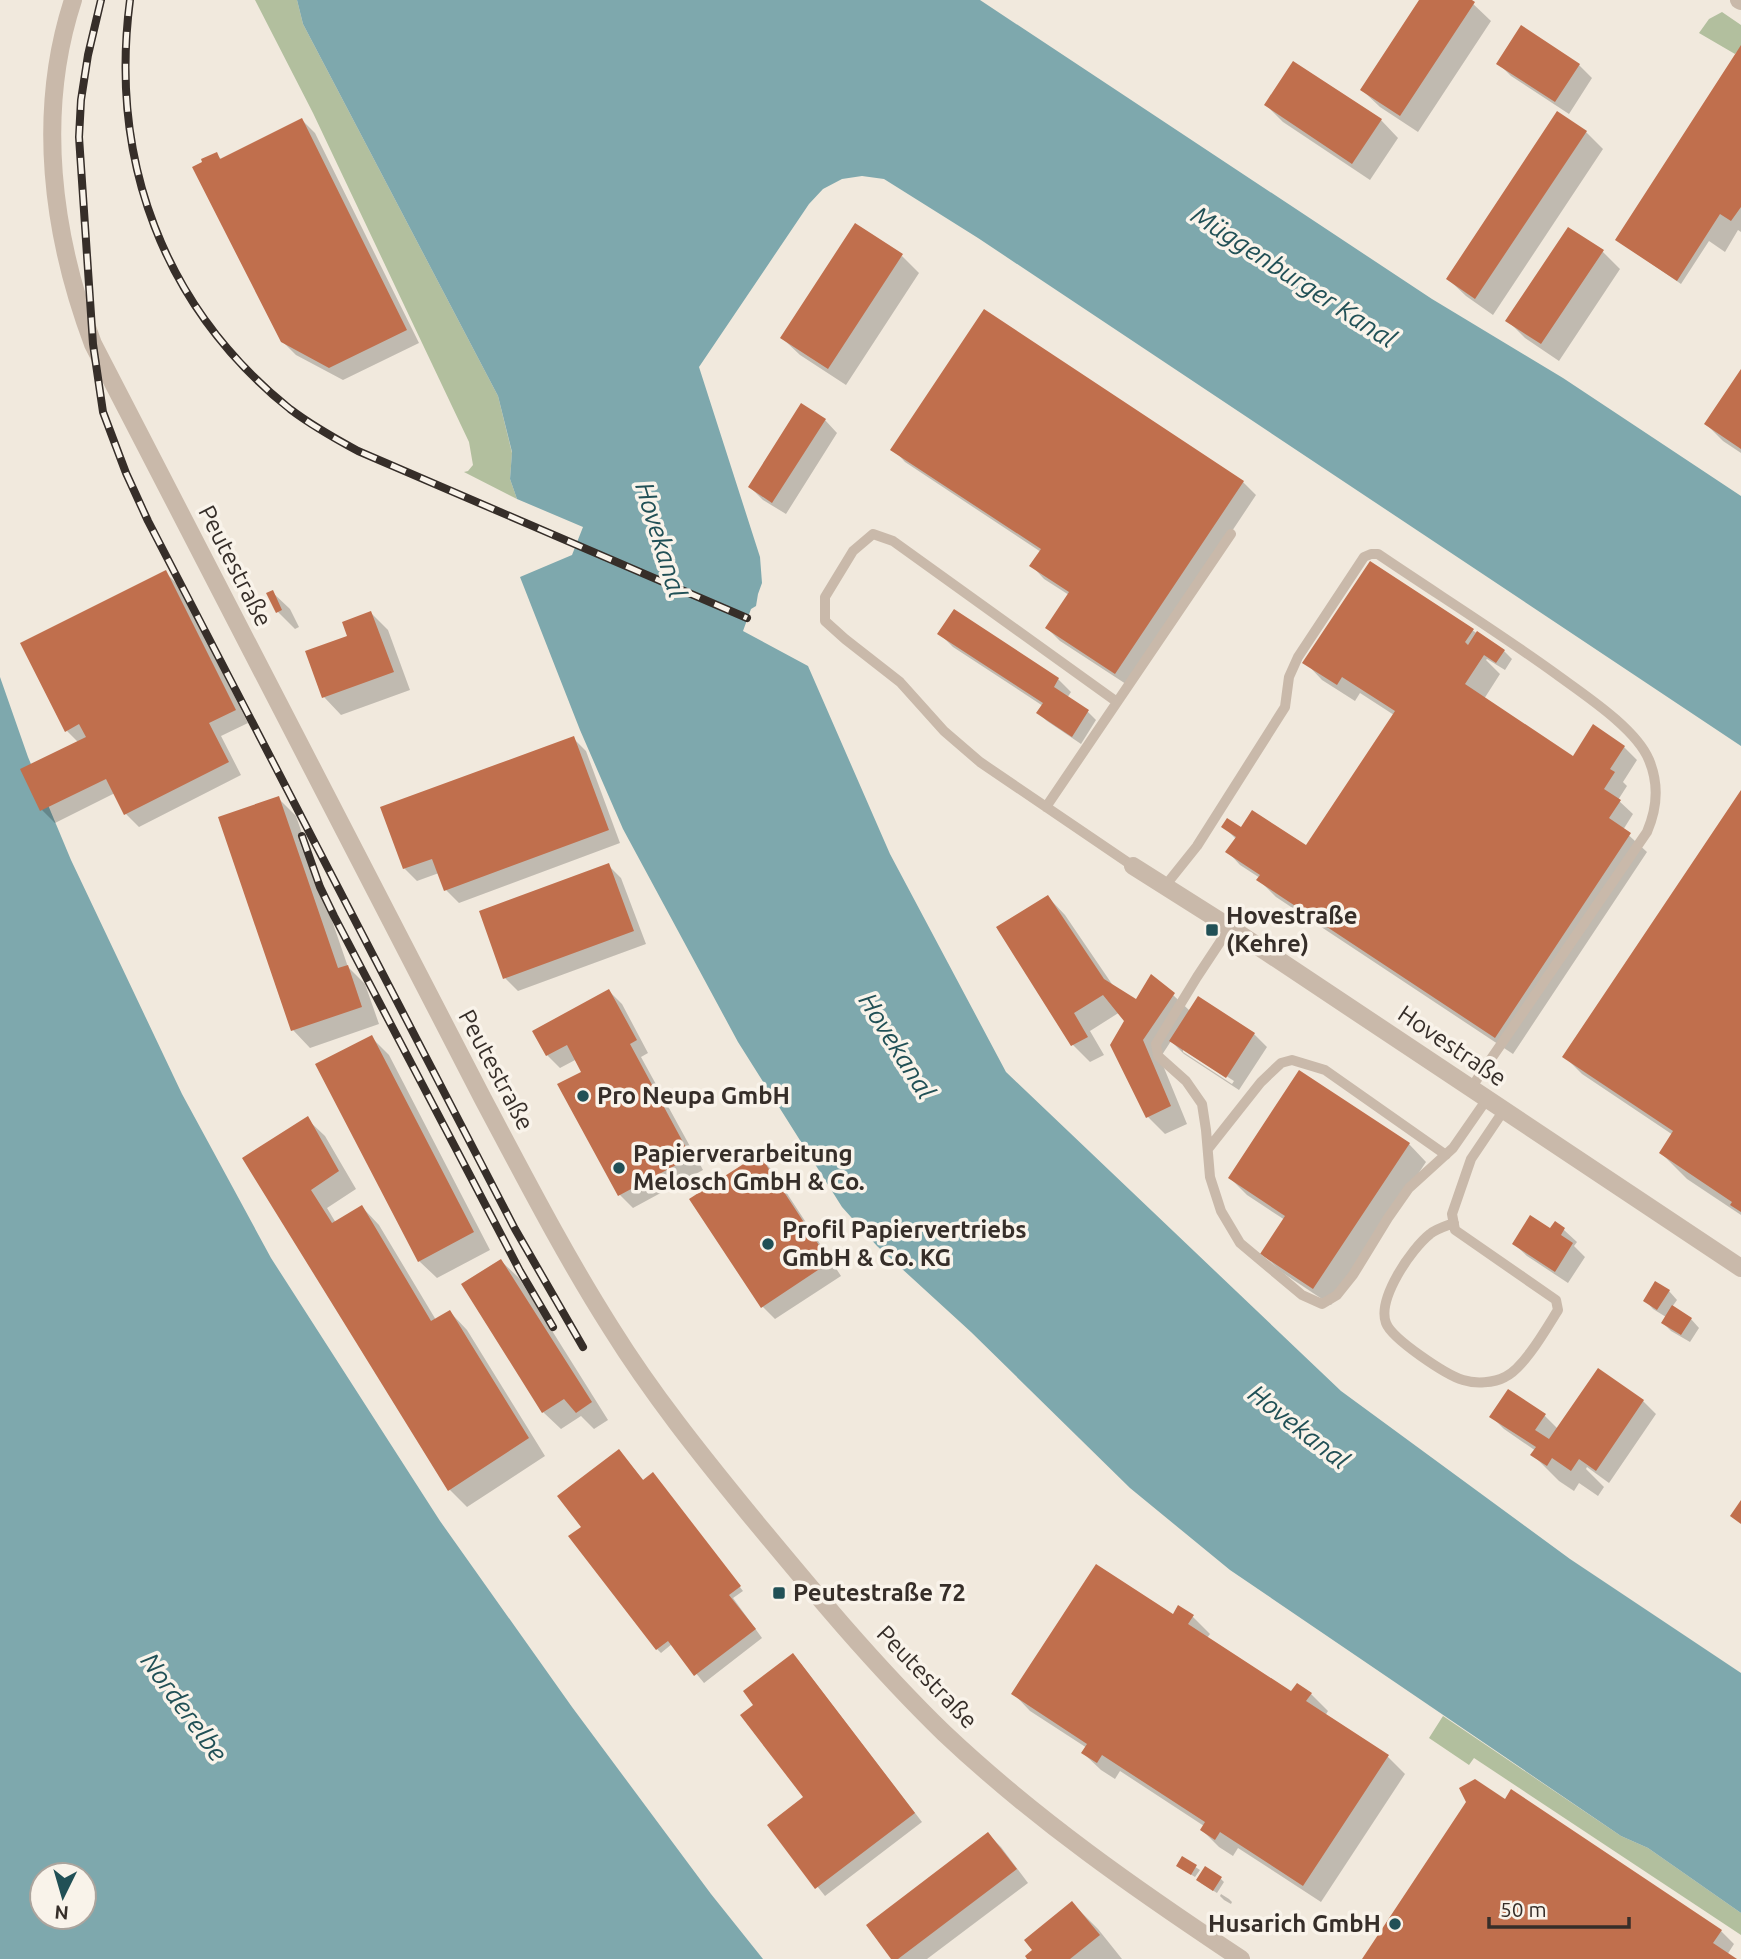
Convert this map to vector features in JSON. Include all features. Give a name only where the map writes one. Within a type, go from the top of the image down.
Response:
[{"type":"street","name":"Peutestraße","points":[[73,0],[58,66],[52,131],[56,205],[77,303],[93,344],[482,1099],[544,1214],[611,1329],[677,1425],[788,1562],[945,1733],[1028,1807],[1078,1846],[1155,1902],[1241,1959]]},
{"type":"street","name":"Hovestraße","points":[[1133,866],[1230,927],[1741,1268]]},
{"type":"lane","points":[[1117,702],[893,541],[873,534],[853,551],[825,597],[825,621],[900,682],[944,731],[980,762],[1133,866]]},
{"type":"lane","points":[[1046,807],[1231,534]]},
{"type":"lane","points":[[1165,886],[1191,854],[1285,707],[1289,677],[1298,657],[1364,557],[1378,554],[1513,643],[1604,708],[1637,740],[1648,758],[1656,788],[1654,811],[1647,832],[1471,1088]]},
{"type":"lane","points":[[1230,927],[1156,1044],[1158,1056],[1186,1081],[1202,1104],[1210,1177],[1221,1211],[1240,1243],[1302,1295],[1322,1304],[1337,1295],[1353,1275],[1409,1188],[1453,1148],[1487,1099]]},
{"type":"lane","points":[[1208,1149],[1261,1082],[1281,1063],[1292,1060],[1325,1070],[1446,1155]]},
{"type":"lane","points":[[1454,1223],[1430,1234],[1410,1257],[1390,1289],[1384,1309],[1386,1323],[1395,1335],[1430,1363],[1462,1380],[1482,1383],[1502,1379],[1516,1371],[1558,1310],[1556,1300],[1455,1230],[1454,1223],[1452,1214],[1471,1159],[1504,1110]]},
{"type":"green space","points":[[255,0],[297,0],[303,24],[498,396],[512,453],[510,479],[517,499],[464,472],[473,465],[469,442],[313,113]]},
{"type":"green space","points":[[1722,12],[1741,25],[1741,47],[1735,54],[1699,33],[1709,19]]},
{"type":"green space","points":[[1443,1716],[1621,1836],[1648,1848],[1741,1913],[1741,1935],[1474,1758],[1469,1765],[1429,1738]]},
{"type":"water","points":[[297,0],[980,0],[1432,299],[1563,378],[1741,496],[1741,746],[978,238],[884,179],[862,176],[842,179],[823,189],[809,204],[699,367],[760,557],[762,583],[756,606],[751,609],[743,631],[808,666],[890,854],[1006,1072],[1341,1391],[1570,1559],[1741,1673],[1741,1913],[1648,1848],[1621,1836],[1230,1570],[1130,1488],[971,1332],[877,1246],[842,1207],[738,1042],[623,829],[580,730],[520,577],[572,555],[583,527],[517,499],[510,479],[512,452],[498,396],[303,24]]},
{"type":"water","name":"Norderelbe","points":[[0,677],[28,757],[71,860],[182,1094],[271,1258],[440,1521],[572,1707],[711,1894],[763,1959],[0,1959]]},
{"type":"building","points":[[1419,0],[1475,2],[1400,116],[1360,90]]},
{"type":"building","points":[[1521,25],[1580,64],[1555,102],[1496,64]]},
{"type":"building","points":[[1741,45],[1741,207],[1731,221],[1720,214],[1677,281],[1615,240]]},
{"type":"building","points":[[1293,61],[1382,119],[1352,164],[1264,105]]},
{"type":"building","points":[[1557,111],[1587,131],[1475,299],[1446,279]]},
{"type":"building","points":[[302,118],[407,330],[329,368],[281,342],[192,167],[202,162],[201,159],[217,152],[220,159]]},
{"type":"building","points":[[855,223],[903,254],[828,369],[780,338]]},
{"type":"building","points":[[1568,227],[1604,250],[1541,344],[1505,321]]},
{"type":"building","points":[[984,309],[1244,481],[1115,674],[1045,628],[1069,592],[1029,566],[1041,549],[890,450]]},
{"type":"building","points":[[1741,369],[1741,449],[1704,424]]},
{"type":"building","points":[[801,403],[826,419],[772,503],[748,487]]},
{"type":"building","points":[[1370,561],[1474,629],[1465,642],[1468,645],[1477,631],[1505,650],[1496,663],[1484,655],[1465,684],[1573,756],[1593,724],[1625,746],[1610,769],[1615,772],[1604,789],[1621,800],[1609,818],[1631,833],[1495,1038],[1256,880],[1260,875],[1225,852],[1236,837],[1221,827],[1227,818],[1241,827],[1252,810],[1306,845],[1395,711],[1342,677],[1337,685],[1302,663]]},
{"type":"building","points":[[166,570],[236,710],[209,723],[229,762],[124,815],[106,779],[40,811],[20,769],[86,737],[79,724],[65,732],[20,643]]},
{"type":"building","points":[[273,590],[282,610],[276,613],[266,593]]},
{"type":"building","points":[[954,609],[1059,678],[1054,687],[1089,710],[1072,737],[1036,713],[1043,703],[937,634]]},
{"type":"building","points":[[371,611],[394,672],[322,698],[305,651],[347,636],[342,622]]},
{"type":"building","points":[[574,736],[609,830],[444,891],[432,859],[403,869],[380,807]]},
{"type":"building","points":[[1741,790],[1741,1212],[1730,1205],[1732,1202],[1659,1153],[1673,1131],[1562,1057]]},
{"type":"building","points":[[279,796],[338,968],[348,965],[362,1007],[291,1031],[218,817]]},
{"type":"building","points":[[609,863],[634,931],[503,979],[479,911]]},
{"type":"building","points":[[1048,895],[1104,979],[1136,999],[1151,974],[1175,993],[1143,1040],[1171,1106],[1146,1118],[1110,1045],[1124,1021],[1103,995],[1074,1013],[1088,1037],[1071,1046],[996,927]]},
{"type":"building","points":[[609,989],[637,1040],[630,1044],[691,1157],[618,1196],[557,1084],[581,1072],[567,1045],[546,1056],[532,1031]]},
{"type":"building","points":[[1198,996],[1255,1033],[1226,1078],[1169,1041]]},
{"type":"building","points":[[372,1035],[474,1232],[418,1262],[315,1064]]},
{"type":"building","points":[[1299,1070],[1410,1143],[1313,1289],[1260,1254],[1285,1216],[1228,1178]]},
{"type":"building","points":[[308,1116],[339,1171],[311,1190],[332,1223],[362,1205],[431,1321],[450,1310],[529,1438],[448,1491],[242,1158]]},
{"type":"building","points":[[759,1154],[830,1262],[761,1308],[689,1199]]},
{"type":"building","points":[[1530,1215],[1550,1228],[1555,1221],[1565,1228],[1561,1235],[1573,1243],[1555,1272],[1512,1244]]},
{"type":"building","points":[[501,1259],[592,1402],[576,1413],[564,1399],[542,1413],[461,1284]]},
{"type":"building","points":[[1655,1281],[1670,1290],[1657,1310],[1643,1301]]},
{"type":"building","points":[[1672,1305],[1692,1318],[1681,1335],[1661,1323]]},
{"type":"building","points":[[1598,1368],[1644,1400],[1596,1471],[1579,1459],[1571,1471],[1552,1458],[1547,1466],[1530,1455],[1536,1447],[1489,1417],[1508,1389],[1546,1414],[1535,1430],[1549,1439]]},
{"type":"building","points":[[619,1449],[643,1480],[653,1472],[741,1586],[729,1595],[756,1629],[694,1676],[668,1641],[656,1650],[568,1536],[581,1527],[557,1496]]},
{"type":"building","points":[[1741,1500],[1741,1524],[1730,1516]]},
{"type":"building","points":[[1096,1564],[1173,1614],[1178,1605],[1194,1615],[1188,1624],[1291,1691],[1297,1683],[1312,1693],[1306,1701],[1389,1755],[1303,1886],[1220,1832],[1215,1840],[1200,1830],[1205,1822],[1102,1755],[1097,1763],[1081,1753],[1087,1744],[1011,1694]]},
{"type":"building","points":[[793,1653],[915,1813],[815,1889],[767,1825],[803,1797],[740,1715],[753,1705],[743,1691]]},
{"type":"building","points":[[1475,1779],[1505,1799],[1511,1789],[1722,1930],[1713,1943],[1737,1959],[1362,1959],[1466,1802],[1459,1788]]},
{"type":"building","points":[[988,1832],[1017,1869],[898,1959],[891,1959],[866,1925]]},
{"type":"building","points":[[1182,1856],[1197,1865],[1191,1875],[1176,1866]]},
{"type":"building","points":[[1205,1866],[1222,1877],[1213,1891],[1196,1880]]},
{"type":"building","points":[[1072,1901],[1100,1935],[1070,1959],[1027,1959],[1025,1956],[1032,1950],[1024,1940]]},
{"type":"railway","points":[[101,0],[88,55],[79,137],[93,344],[103,412],[148,521],[515,1229],[583,1347]]},
{"type":"railway","points":[[130,0],[126,59],[128,117],[138,173],[155,226],[178,277],[208,325],[246,369],[298,415],[358,451],[747,618]]},
{"type":"railway","points":[[302,836],[320,887],[334,916],[520,1271],[553,1327]]},
{"type":"place","name":"Hovestraße (Kehre)","points":[[1212,930]]},
{"type":"place","name":"Pro Neupa GmbH","points":[[583,1096]]},
{"type":"place","name":"Papierverarbeitung Melosch GmbH & Co.","points":[[619,1168]]},
{"type":"place","name":"Profil Papiervertriebs GmbH & Co. KG","points":[[768,1244]]},
{"type":"place","name":"Peutestraße 72","points":[[779,1593]]},
{"type":"place","name":"Husarich GmbH","points":[[1395,1924]]},
{"type":"water label","name":"Müggenburger Kanal","points":[[1294,277]]},
{"type":"water label","name":"Hovekanal","points":[[661,540]]},
{"type":"water label","name":"Hovekanal","points":[[897,1046]]},
{"type":"water label","name":"Hovekanal","points":[[1299,1427]]}]
